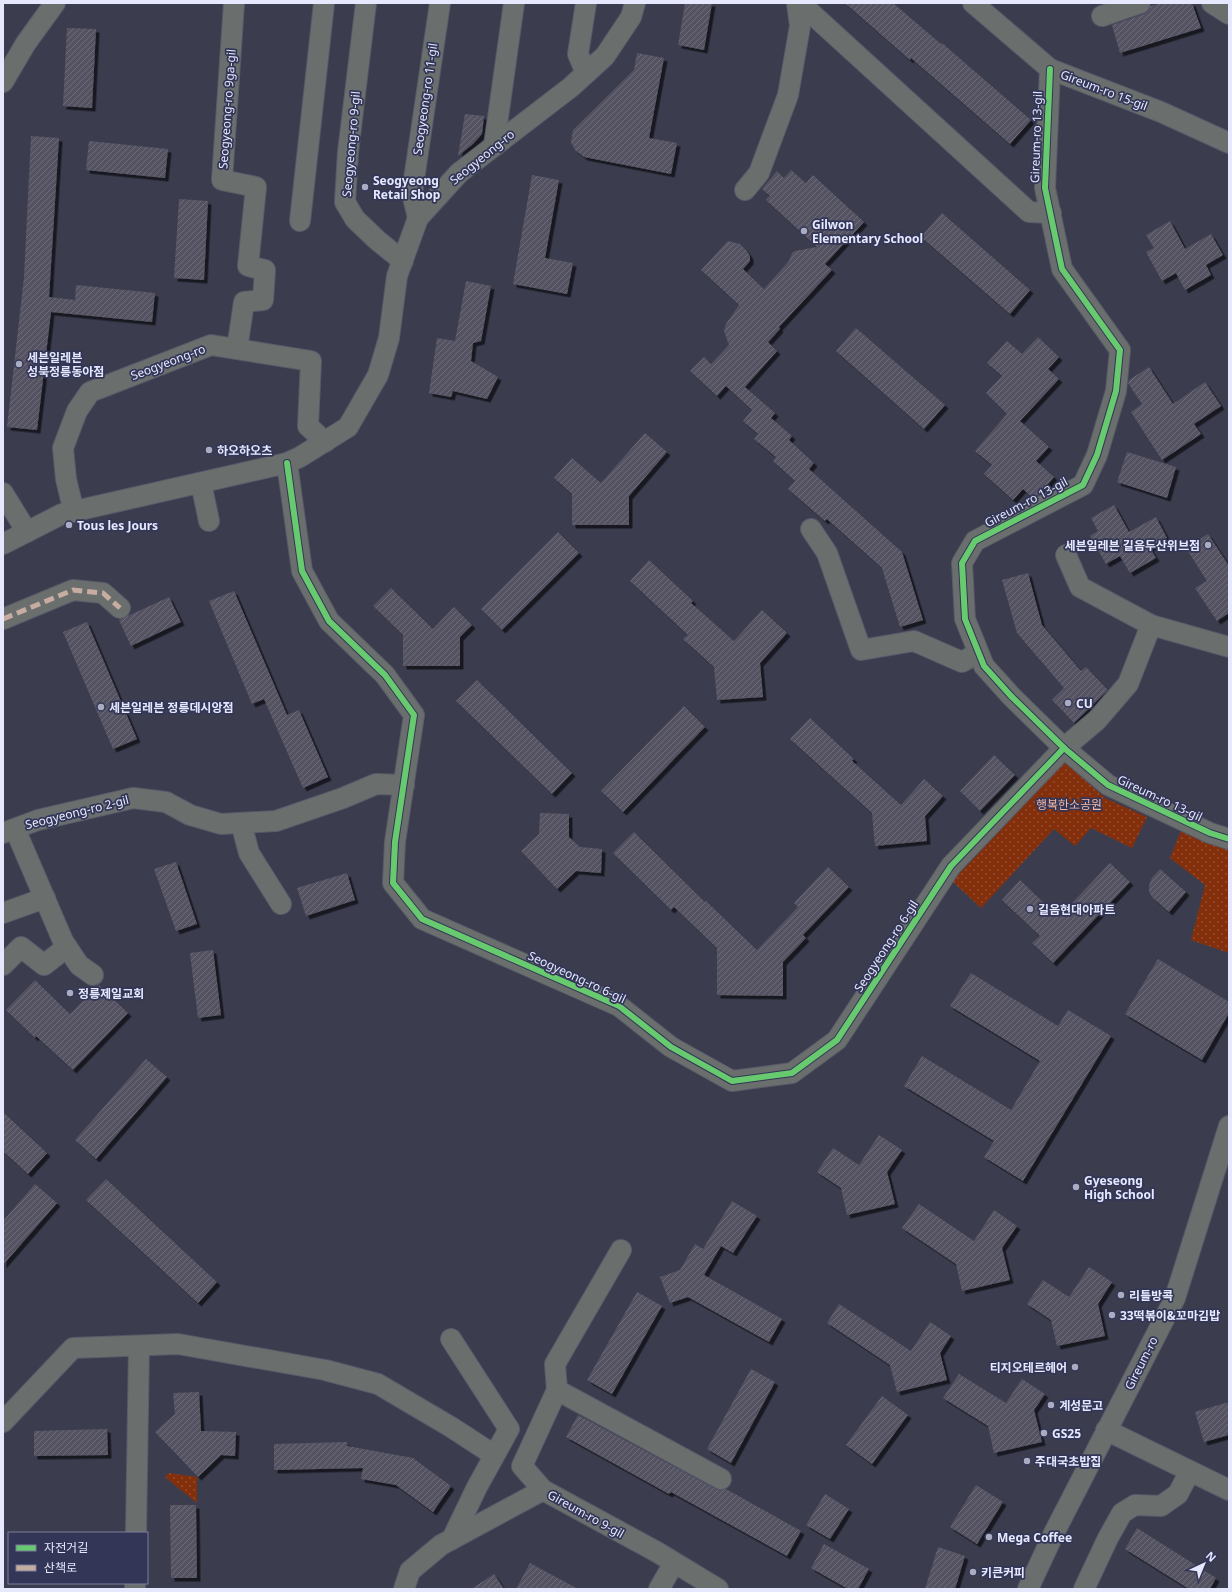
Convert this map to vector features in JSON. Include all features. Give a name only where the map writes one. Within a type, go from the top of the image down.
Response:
[{"type":"street","points":[[3,82],[26,43],[55,3]]},
{"type":"street","name":"Seogyeong-ro 9ga-gil","points":[[234,3],[222,180],[256,188],[248,266],[265,270],[264,300],[244,302],[237,349]]},
{"type":"street","points":[[300,221],[324,3]]},
{"type":"street","name":"Seogyeong-ro 9-gil","points":[[366,3],[348,152],[345,202],[355,219],[377,240],[403,260]]},
{"type":"street","name":"Seogyeong-ro 11-gil","points":[[418,218],[412,193],[440,3]]},
{"type":"street","points":[[494,146],[514,3]]},
{"type":"street","points":[[586,3],[578,54],[586,73]]},
{"type":"street","name":"Seogyeong-ro","points":[[3,544],[62,514],[287,463],[300,457],[348,427],[378,375],[390,338],[397,276],[418,218],[459,173],[571,87],[605,56],[631,17],[635,3]]},
{"type":"street","points":[[745,190],[759,173],[788,94],[800,26],[797,3]]},
{"type":"street","points":[[800,3],[1029,212],[1051,214]]},
{"type":"street","name":"Gireum-ro 15-gil","points":[[973,3],[1050,69],[1161,112],[1229,143]]},
{"type":"street","points":[[1102,16],[1140,3]]},
{"type":"street","points":[[1212,3],[1229,14]]},
{"type":"street","name":"Gireum-ro 13-gil","points":[[1050,69],[1045,188],[1062,269],[1120,350],[1116,391],[1098,455],[1083,485],[975,541],[962,564],[965,619],[984,666],[1010,696],[1064,748],[1108,785],[1210,833],[1229,839]]},
{"type":"street","name":"Seogyeong-ro","points":[[74,512],[66,479],[63,448],[77,411],[90,392],[211,345],[311,361],[308,426],[324,442]]},
{"type":"street","name":"Seogyeong-ro 6-gil","points":[[287,463],[302,571],[329,621],[385,675],[414,716],[395,842],[393,883],[422,918],[619,1006],[671,1047],[732,1081],[792,1073],[838,1040],[951,866],[1064,748],[1097,720],[1128,684],[1151,625]]},
{"type":"street","points":[[201,483],[209,521]]},
{"type":"street","points":[[3,493],[27,532]]},
{"type":"street","points":[[810,529],[827,553],[861,650],[914,641],[962,662],[978,653]]},
{"type":"street","points":[[1066,555],[1080,587],[1151,625],[1229,647]]},
{"type":"street","points":[[3,619],[73,590],[103,593],[120,608]]},
{"type":"street","name":"Seogyeong-ro 2-gil","points":[[9,831],[38,820],[133,798],[166,802],[190,815],[221,824],[276,821],[343,798],[376,784],[404,785]]},
{"type":"street","points":[[241,822],[249,853],[281,904]]},
{"type":"street","points":[[9,831],[44,898],[67,947],[79,965],[93,975]]},
{"type":"street","points":[[3,913],[44,898]]},
{"type":"street","points":[[3,966],[21,947],[44,965],[67,947]]},
{"type":"street","name":"Gireum-ro","points":[[1028,1589],[1106,1430],[1175,1298],[1229,1126]]},
{"type":"street","points":[[543,1490],[522,1466],[557,1390],[555,1364],[621,1250]]},
{"type":"street","points":[[452,1339],[509,1429],[477,1487],[452,1539]]},
{"type":"street","points":[[3,1422],[73,1348],[178,1344],[325,1370],[378,1384],[494,1455]]},
{"type":"street","points":[[136,1532],[140,1346]]},
{"type":"street","points":[[557,1390],[721,1479]]},
{"type":"street","points":[[1106,1430],[1229,1490]]},
{"type":"street","points":[[1084,1589],[1108,1538],[1122,1513],[1135,1505],[1162,1506],[1178,1494],[1190,1471]]},
{"type":"street","name":"Gireum-ro 9-gil","points":[[404,1589],[410,1571],[441,1545],[543,1490],[718,1589]]},
{"type":"street","points":[[660,1589],[674,1563]]},
{"type":"green space","name":"행복한소공원","points":[[1065,762],[1105,798],[1147,817],[1132,848],[1091,828],[1075,846],[1054,829],[981,908],[952,881]]},
{"type":"green space","points":[[1181,831],[1229,848],[1229,953],[1191,940],[1205,885],[1170,858]]},
{"type":"green space","points":[[169,1473],[197,1477],[197,1503],[165,1477]]},
{"type":"building","points":[[685,3],[712,3],[704,50],[678,45]]},
{"type":"building","points":[[845,3],[893,3],[1031,120],[1010,144]]},
{"type":"building","points":[[1160,3],[1192,3],[1201,28],[1120,53],[1112,25],[1144,14],[1151,6]]},
{"type":"building","points":[[67,28],[96,29],[92,108],[63,106]]},
{"type":"building","points":[[637,53],[664,58],[649,138],[677,143],[671,174],[584,157],[575,150],[571,142],[573,130],[634,70]]},
{"type":"building","points":[[465,114],[484,116],[482,134],[473,144],[458,156]]},
{"type":"building","points":[[31,136],[59,138],[49,297],[75,300],[76,285],[155,293],[152,322],[51,312],[37,430],[7,427],[24,277]]},
{"type":"building","points":[[89,141],[168,149],[165,178],[86,170]]},
{"type":"building","points":[[791,170],[806,183],[813,175],[864,222],[825,264],[832,270],[779,327],[780,329],[768,342],[777,351],[745,387],[775,413],[771,418],[792,436],[789,440],[814,463],[809,469],[902,552],[923,620],[900,627],[882,568],[827,519],[825,521],[788,489],[795,481],[773,461],[776,457],[754,439],[758,434],[743,421],[752,410],[726,386],[717,396],[690,371],[704,357],[711,364],[729,345],[724,331],[726,324],[739,305],[701,270],[728,241],[740,244],[746,250],[750,256],[750,261],[743,269],[764,289],[789,261],[792,253],[795,251],[817,247],[766,200],[770,196],[762,189],[777,171],[784,178]]},
{"type":"building","points":[[532,175],[559,180],[545,258],[573,263],[567,294],[513,284]]},
{"type":"building","points":[[179,199],[208,201],[204,280],[174,278]]},
{"type":"building","points":[[942,213],[1030,290],[1010,314],[921,237]]},
{"type":"building","points":[[1170,221],[1185,249],[1211,234],[1223,255],[1206,265],[1211,275],[1185,290],[1176,273],[1162,281],[1146,252],[1154,248],[1146,235]]},
{"type":"building","points":[[466,281],[491,286],[481,341],[473,343],[471,361],[498,377],[487,399],[453,391],[451,397],[429,393],[437,338],[455,341]]},
{"type":"building","points":[[856,328],[945,405],[924,429],[836,351]]},
{"type":"building","points":[[1038,337],[1059,357],[1048,369],[1059,379],[1020,421],[1049,447],[1036,461],[1054,477],[1039,495],[1033,498],[1023,489],[1013,500],[984,474],[992,465],[975,451],[1007,414],[986,393],[1002,376],[987,363],[1007,341],[1022,354]]},
{"type":"building","points":[[1149,367],[1173,404],[1205,382],[1221,406],[1194,424],[1201,434],[1162,460],[1131,412],[1142,404],[1128,383],[1129,380]]},
{"type":"building","points":[[645,433],[667,452],[629,496],[629,525],[572,525],[572,494],[554,478],[572,458],[601,483]]},
{"type":"building","points":[[1127,452],[1176,467],[1167,498],[1117,482]]},
{"type":"building","points":[[1114,505],[1129,532],[1156,517],[1167,538],[1150,548],[1156,558],[1130,573],[1120,556],[1106,564],[1090,536],[1098,531],[1091,518]]},
{"type":"building","points":[[558,532],[579,553],[502,630],[481,609]]},
{"type":"building","points":[[1208,534],[1229,566],[1229,613],[1217,621],[1195,588],[1207,581],[1186,548]]},
{"type":"building","points":[[649,560],[693,601],[691,603],[734,641],[762,610],[787,633],[760,663],[763,697],[717,700],[714,667],[683,639],[688,635],[630,581]]},
{"type":"building","points":[[1028,573],[1042,625],[1081,671],[1086,667],[1108,690],[1074,723],[1052,700],[1064,688],[1017,633],[1002,580]]},
{"type":"building","points":[[391,588],[433,629],[454,607],[472,625],[460,637],[460,666],[403,666],[403,635],[373,606]]},
{"type":"building","points":[[234,591],[287,715],[299,710],[328,777],[303,788],[264,699],[252,704],[209,601]]},
{"type":"building","points":[[169,597],[181,622],[131,646],[119,620]]},
{"type":"building","points":[[87,622],[137,739],[113,749],[63,632]]},
{"type":"building","points":[[477,680],[572,773],[552,794],[456,701]]},
{"type":"building","points":[[684,706],[705,727],[623,812],[601,791]]},
{"type":"building","points":[[810,718],[854,759],[852,761],[901,805],[924,779],[943,796],[925,816],[927,841],[875,846],[872,813],[790,739]]},
{"type":"building","points":[[994,755],[1015,775],[980,811],[960,791]]},
{"type":"building","points":[[540,813],[569,814],[569,837],[580,847],[602,849],[601,873],[576,871],[557,889],[521,851],[539,834]]},
{"type":"building","points":[[634,832],[705,902],[706,901],[757,950],[798,907],[794,903],[828,867],[849,887],[803,935],[806,938],[783,962],[783,996],[717,995],[717,948],[674,907],[671,910],[613,853]]},
{"type":"building","points":[[176,862],[197,924],[176,931],[154,869]]},
{"type":"building","name":"길음현대아파트","points":[[1110,863],[1130,882],[1053,963],[1032,943],[1040,936],[1002,900],[1020,880],[1059,917]]},
{"type":"building","points":[[1160,869],[1186,892],[1169,912],[1153,898],[1149,892],[1149,885],[1152,878]]},
{"type":"building","points":[[347,873],[355,900],[306,916],[297,888]]},
{"type":"building","points":[[213,950],[221,1015],[198,1018],[190,953]]},
{"type":"building","points":[[1158,959],[1229,1002],[1229,1013],[1202,1060],[1125,1014]]},
{"type":"building","points":[[971,973],[1058,1026],[1068,1010],[1111,1036],[1023,1181],[984,1157],[994,1141],[904,1086],[922,1056],[1011,1110],[1040,1061],[950,1006]]},
{"type":"building","points":[[35,980],[70,1014],[99,985],[128,1013],[73,1070],[36,1036],[35,1038],[6,1010]]},
{"type":"building","points":[[146,1059],[167,1077],[96,1159],[75,1140]]},
{"type":"building","points":[[3,1112],[47,1153],[28,1174],[3,1151]]},
{"type":"building","points":[[879,1135],[902,1150],[887,1172],[895,1204],[847,1215],[841,1188],[817,1172],[833,1148],[859,1165]]},
{"type":"building","points":[[106,1179],[217,1282],[198,1303],[86,1200]]},
{"type":"building","points":[[35,1184],[57,1203],[3,1265],[3,1221]]},
{"type":"building","points":[[732,1201],[757,1216],[733,1253],[721,1246],[704,1275],[782,1319],[769,1342],[688,1297],[670,1303],[660,1277],[680,1270],[695,1244],[703,1249]]},
{"type":"building","points":[[919,1204],[974,1241],[994,1210],[1017,1226],[1002,1248],[1010,1280],[962,1291],[956,1264],[902,1228]]},
{"type":"building","points":[[1089,1267],[1112,1282],[1098,1304],[1105,1336],[1057,1346],[1051,1320],[1027,1304],[1043,1280],[1069,1297]]},
{"type":"building","points":[[637,1292],[662,1306],[612,1394],[587,1380]]},
{"type":"building","points":[[839,1304],[911,1351],[930,1322],[951,1336],[940,1353],[947,1380],[897,1392],[890,1365],[827,1323]]},
{"type":"building","points":[[751,1369],[775,1382],[731,1463],[707,1449]]},
{"type":"building","points":[[959,1374],[1006,1403],[1022,1379],[1045,1394],[1034,1410],[1042,1442],[994,1453],[988,1426],[943,1398]]},
{"type":"building","points":[[199,1392],[201,1431],[236,1432],[235,1456],[221,1455],[198,1477],[155,1432],[175,1414],[173,1393]]},
{"type":"building","points":[[882,1396],[908,1415],[872,1464],[846,1445]]},
{"type":"building","points":[[1229,1402],[1229,1435],[1204,1442],[1195,1412]]},
{"type":"building","points":[[578,1415],[716,1489],[726,1489],[801,1531],[787,1556],[671,1492],[669,1494],[566,1437]]},
{"type":"building","points":[[107,1429],[108,1455],[34,1456],[34,1431]]},
{"type":"building","points":[[347,1442],[347,1446],[413,1458],[451,1486],[433,1512],[396,1485],[361,1479],[363,1468],[274,1470],[274,1444]]},
{"type":"building","points":[[976,1485],[1003,1502],[977,1544],[950,1527]]},
{"type":"building","points":[[825,1494],[849,1509],[830,1539],[806,1525]]},
{"type":"building","points":[[170,1505],[196,1505],[197,1578],[171,1578]]},
{"type":"building","points":[[1137,1528],[1216,1578],[1210,1589],[1189,1589],[1125,1549]]},
{"type":"building","points":[[824,1544],[869,1569],[858,1589],[848,1589],[811,1568]]},
{"type":"building","points":[[938,1547],[965,1556],[955,1589],[925,1589]]},
{"type":"building","points":[[530,1563],[578,1589],[516,1589]]},
{"type":"building","points":[[494,1574],[504,1589],[471,1589]]},
{"type":"marked path","points":[[3,619],[73,590],[103,593],[120,608]]},
{"type":"cycle path","points":[[1050,69],[1045,188],[1062,269],[1120,350],[1116,391],[1097,455],[1083,485],[975,541],[962,563],[965,619],[984,666],[1011,696],[1064,748],[1108,785],[1210,833],[1229,839]]},
{"type":"cycle path","points":[[287,463],[302,571],[329,621],[385,675],[414,715],[395,842],[393,883],[422,919],[619,1006],[671,1047],[732,1081],[792,1073],[837,1040],[951,866],[1064,748]]},
{"type":"place","name":"Seogyeong Retail Shop","points":[[365,187]]},
{"type":"place","name":"Gilwon Elementary School","points":[[804,231]]},
{"type":"place","name":"세븐일레븐 성북정릉동아점","points":[[19,364]]},
{"type":"place","name":"하오하오츠","points":[[209,450]]},
{"type":"place","name":"Tous les Jours","points":[[69,525]]},
{"type":"place","name":"세븐일레븐 길음두산위브점","points":[[1208,545]]},
{"type":"place","name":"CU","points":[[1068,703]]},
{"type":"place","name":"세븐일레븐 정릉데시앙점","points":[[101,707]]},
{"type":"place","name":"길음현대아파트","points":[[1030,909]]},
{"type":"place","name":"정릉제일교회","points":[[70,993]]},
{"type":"place","name":"Gyeseong High School","points":[[1076,1187]]},
{"type":"place","name":"리틀방콕","points":[[1121,1295]]},
{"type":"place","name":"33떡볶이&꼬마김밥","points":[[1112,1315]]},
{"type":"place","name":"티지오테르헤어","points":[[1075,1367]]},
{"type":"place","name":"계성문고","points":[[1051,1405]]},
{"type":"place","name":"GS25","points":[[1044,1433]]},
{"type":"place","name":"주대국초밥집","points":[[1027,1461]]},
{"type":"place","name":"Mega Coffee","points":[[989,1537]]},
{"type":"place","name":"키큰커피","points":[[973,1572]]}]
